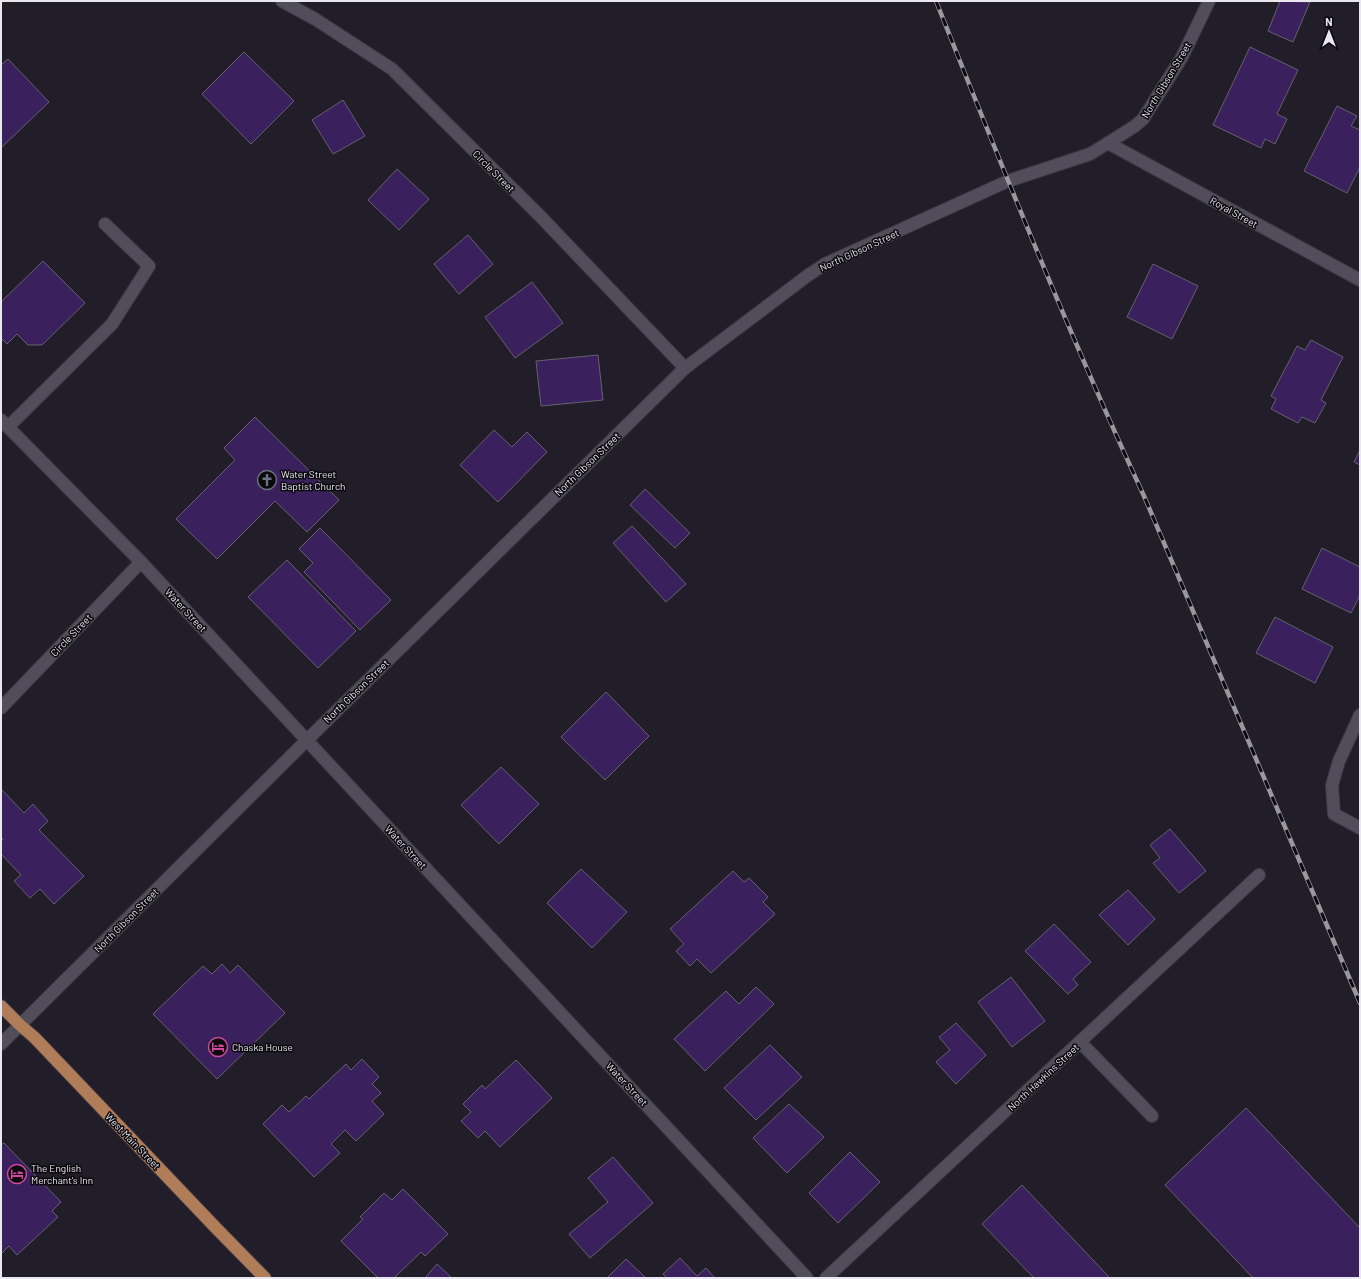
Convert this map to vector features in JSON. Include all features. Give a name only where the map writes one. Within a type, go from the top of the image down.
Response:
[{"type":"main road","name":"West Main Street","points":[[1,1006],[35,1038],[265,1278]]},
{"type":"street","name":"Circle Street","points":[[282,1],[316,19],[392,69],[546,223],[685,368]]},
{"type":"street","name":"North Gibson Street","points":[[1,1044],[306,740],[685,368],[825,264],[1008,181],[1090,154],[1135,126],[1143,119],[1182,57],[1209,1]]},
{"type":"street","name":"Royal Street","points":[[1108,143],[1360,280]]},
{"type":"street","points":[[5,424],[112,324],[149,266],[105,224]]},
{"type":"street","name":"Water Street","points":[[5,424],[141,562],[807,1278]]},
{"type":"street","name":"Circle Street","points":[[1,708],[141,562]]},
{"type":"street","points":[[1360,715],[1339,761],[1332,785],[1334,814],[1360,828]]},
{"type":"street","name":"North Hawkins Street","points":[[826,1278],[1259,875]]},
{"type":"street","points":[[1080,1042],[1152,1116]]},
{"type":"building","points":[[1280,1],[1310,2],[1293,42],[1268,31]]},
{"type":"building","points":[[1250,47],[1298,70],[1277,114],[1287,119],[1275,144],[1265,139],[1261,148],[1213,125]]},
{"type":"building","points":[[244,52],[294,101],[251,144],[202,94]]},
{"type":"building","points":[[8,59],[49,102],[1,148],[1,65]]},
{"type":"building","points":[[343,100],[365,136],[333,154],[312,120]]},
{"type":"building","points":[[1337,106],[1357,116],[1351,126],[1360,130],[1360,167],[1347,193],[1304,171]]},
{"type":"building","points":[[397,169],[429,199],[399,230],[368,200]]},
{"type":"building","points":[[468,235],[493,264],[459,294],[434,264]]},
{"type":"building","points":[[43,261],[85,303],[42,345],[28,345],[17,334],[7,344],[1,338],[1,302]]},
{"type":"building","points":[[1153,264],[1198,286],[1172,339],[1127,317]]},
{"type":"building","points":[[532,282],[563,323],[515,358],[485,317]]},
{"type":"building","points":[[1311,340],[1343,357],[1321,400],[1326,403],[1315,423],[1302,417],[1298,423],[1271,409],[1276,399],[1271,396],[1297,346],[1305,350]]},
{"type":"building","points":[[598,355],[603,400],[541,406],[536,361]]},
{"type":"building","name":"Water Street Baptist Church","points":[[255,417],[339,500],[307,532],[275,501],[217,559],[176,519],[235,460],[224,448]]},
{"type":"building","points":[[494,430],[512,447],[527,432],[547,452],[498,502],[460,465]]},
{"type":"building","points":[[1360,450],[1360,465],[1354,462]]},
{"type":"building","points":[[645,489],[690,533],[675,548],[630,505]]},
{"type":"building","points":[[632,526],[686,584],[666,602],[613,543]]},
{"type":"building","points":[[320,528],[391,600],[360,630],[304,572],[313,563],[299,549]]},
{"type":"building","points":[[1322,548],[1360,567],[1360,595],[1351,613],[1302,589]]},
{"type":"building","points":[[287,560],[356,631],[318,668],[248,597]]},
{"type":"building","points":[[1275,617],[1333,647],[1315,683],[1256,653]]},
{"type":"building","points":[[606,692],[649,736],[605,780],[561,737]]},
{"type":"building","points":[[501,767],[539,804],[499,844],[461,805]]},
{"type":"building","points":[[1,789],[24,813],[33,804],[48,821],[39,830],[84,876],[54,904],[40,889],[30,898],[14,881],[21,875],[1,854],[1,841],[3,839],[1,838]]},
{"type":"building","points":[[1170,829],[1206,871],[1179,893],[1153,863],[1160,858],[1150,845]]},
{"type":"building","points":[[581,869],[627,912],[592,948],[547,903]]},
{"type":"building","points":[[733,871],[744,882],[749,878],[768,897],[763,902],[775,914],[711,973],[697,959],[690,966],[676,951],[684,944],[670,929]]},
{"type":"building","points":[[1128,890],[1155,919],[1128,945],[1099,915]]},
{"type":"building","points":[[1054,924],[1091,962],[1073,979],[1078,985],[1068,994],[1025,951]]},
{"type":"building","name":"Chaska House","points":[[222,964],[230,973],[238,965],[285,1013],[217,1079],[153,1014],[203,966],[212,974]]},
{"type":"building","points":[[1011,977],[1045,1021],[1012,1047],[978,1002]]},
{"type":"building","points":[[756,987],[774,1004],[705,1071],[674,1039],[726,991],[739,1004]]},
{"type":"building","points":[[956,1023],[986,1055],[956,1084],[936,1062],[950,1050],[939,1037]]},
{"type":"building","points":[[770,1045],[802,1077],[756,1120],[724,1088]]},
{"type":"building","points":[[362,1059],[379,1077],[372,1084],[381,1093],[372,1101],[384,1114],[356,1141],[345,1130],[331,1144],[340,1153],[314,1177],[263,1124],[282,1105],[289,1112],[306,1096],[309,1099],[346,1064],[351,1070]]},
{"type":"building","points":[[516,1060],[552,1098],[500,1147],[485,1131],[478,1138],[461,1121],[471,1112],[463,1104],[482,1085],[485,1089]]},
{"type":"building","points":[[789,1104],[824,1137],[787,1173],[753,1138]]},
{"type":"building","points":[[1246,1108],[1360,1228],[1360,1278],[1253,1278],[1165,1185]]},
{"type":"building","name":"The English Merchant's Inn","points":[[4,1143],[61,1202],[52,1211],[58,1217],[17,1255],[9,1246],[1,1254],[1,1145]]},
{"type":"building","points":[[850,1152],[880,1182],[838,1223],[809,1193]]},
{"type":"building","points":[[613,1157],[653,1203],[590,1258],[569,1234],[608,1202],[588,1178]]},
{"type":"building","points":[[1022,1185],[1110,1278],[1034,1278],[982,1224]]},
{"type":"building","points":[[403,1189],[448,1234],[425,1256],[421,1252],[394,1278],[378,1278],[341,1241],[363,1219],[360,1217],[384,1193],[392,1200]]},
{"type":"building","points":[[680,1258],[697,1276],[706,1268],[715,1278],[667,1278],[663,1274]]},
{"type":"building","points":[[626,1259],[646,1278],[607,1278]]},
{"type":"building","points":[[437,1264],[452,1278],[425,1278]]},
{"type":"railway","points":[[936,1],[1011,188],[1089,374],[1144,496],[1360,1003]]},
{"type":"place","name":"Water Street Baptist Church","points":[[267,480]]},
{"type":"place","name":"Chaska House","points":[[218,1047]]},
{"type":"place","name":"The English Merchant's Inn","points":[[17,1174]]}]
